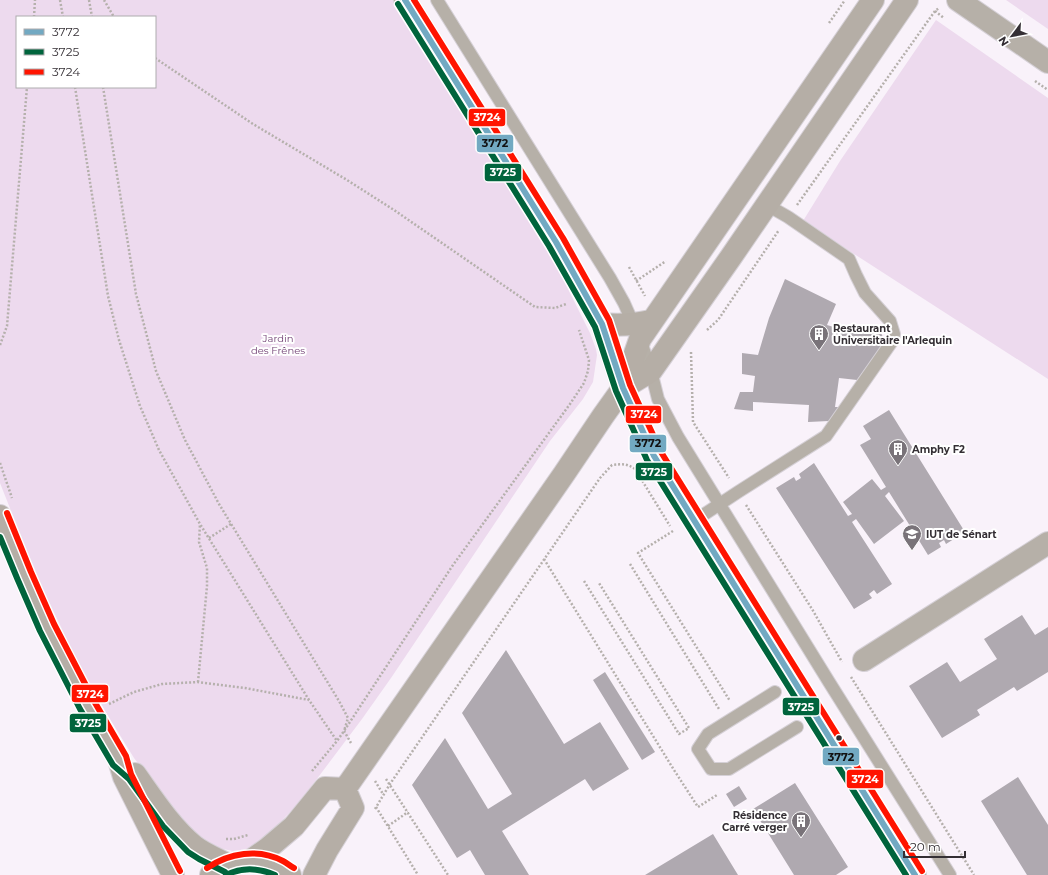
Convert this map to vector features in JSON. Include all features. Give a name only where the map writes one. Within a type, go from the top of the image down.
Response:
[{"type":"street","points":[[405,0],[556,242],[602,324],[623,388],[654,456],[915,875]]},
{"type":"street","points":[[345,789],[623,388],[642,329],[873,0]]},
{"type":"street","points":[[623,388],[651,371],[907,0]]},
{"type":"street","points":[[958,0],[1048,62]]},
{"type":"street","points":[[602,324],[642,329]]},
{"type":"street","points":[[7,509],[24,575],[47,627],[87,704],[119,760],[124,777],[173,875]]},
{"type":"street","points":[[851,665],[1048,543]]},
{"type":"street","points":[[119,760],[135,774],[169,821],[194,846],[230,867],[265,863],[279,868],[290,875]]},
{"type":"street","points":[[230,867],[268,849],[294,826],[325,788],[345,789]]},
{"type":"street","points":[[314,875],[327,850],[353,808],[345,789]]},
{"type":"lane","points":[[437,0],[610,278],[624,303],[642,329],[658,399],[678,437],[950,875]]},
{"type":"lane","points":[[694,521],[826,436],[893,340],[894,334],[890,321],[865,293],[849,259],[788,217],[767,205]]},
{"type":"lane","points":[[775,692],[708,734],[698,749],[711,769],[729,769],[797,727]]},
{"type":"path","points":[[34,16],[35,0]]},
{"type":"path","points":[[60,0],[63,16]]},
{"type":"path","points":[[89,0],[92,16]]},
{"type":"path","points":[[104,0],[113,16]]},
{"type":"path","points":[[827,26],[845,0]]},
{"type":"path","points":[[702,335],[718,320],[788,217],[935,11]]},
{"type":"path","points":[[156,59],[253,124],[394,210],[535,307],[555,308],[566,304],[569,310]]},
{"type":"path","points":[[0,345],[7,326],[28,88]]},
{"type":"path","points":[[75,88],[108,296],[119,340],[140,406],[159,450],[200,524],[309,700],[337,741]]},
{"type":"path","points":[[103,88],[136,294],[156,371],[184,440],[219,504],[339,701],[348,718],[344,731],[383,794],[600,478],[612,465]]},
{"type":"path","points":[[629,266],[636,281],[665,262],[669,256]]},
{"type":"path","points":[[308,775],[337,741],[453,565],[584,383],[588,371],[589,360],[578,328]]},
{"type":"path","points":[[690,352],[693,422],[812,609],[851,665],[974,875]]},
{"type":"path","points":[[0,463],[7,509]]},
{"type":"path","points":[[198,682],[207,586],[206,568],[199,542],[200,524]]},
{"type":"path","points":[[209,538],[231,524]]},
{"type":"path","points":[[630,564],[719,709],[732,702],[638,553],[673,531]]},
{"type":"path","points":[[544,559],[698,807],[717,795]]},
{"type":"path","points":[[584,581],[679,734],[689,728],[599,583]]},
{"type":"path","points":[[112,710],[108,704],[134,692],[162,684],[198,682],[245,688],[309,700]]},
{"type":"path","points":[[386,779],[448,875]]},
{"type":"path","points":[[373,801],[418,875]]},
{"type":"path","points":[[388,826],[408,812]]},
{"type":"path","points":[[225,839],[234,839],[252,834]]},
{"type":"green space","name":"Jardin des Frênes","points":[[0,0],[394,0],[555,263],[590,333],[596,349],[597,355],[593,382],[583,399],[550,441],[362,719],[298,804],[261,842],[247,849],[233,851],[218,848],[202,840],[172,808],[134,758],[79,665],[42,587],[0,483]]},
{"type":"green space","points":[[1006,0],[1048,0],[1048,29]]},
{"type":"green space","points":[[936,20],[1048,98],[1048,379],[803,221],[840,161]]},
{"type":"building","name":"Restaurant Universitaire l'Arlequin","points":[[785,279],[836,304],[827,325],[853,331],[875,329],[880,331],[883,337],[883,344],[857,380],[839,378],[835,407],[839,407],[829,421],[808,422],[809,405],[753,402],[753,411],[734,409],[740,392],[753,392],[755,376],[742,374],[742,353],[758,355],[769,318]]},
{"type":"building","points":[[889,410],[965,532],[946,544],[944,540],[939,543],[941,547],[928,555],[889,492],[885,496],[904,521],[874,544],[856,519],[852,522],[892,584],[877,594],[874,590],[869,594],[872,598],[854,609],[776,488],[794,477],[796,481],[801,478],[799,474],[814,463],[848,516],[852,514],[843,502],[872,479],[881,490],[886,487],[860,445],[871,439],[863,426]]},
{"type":"building","points":[[1022,615],[1035,635],[1048,627],[1048,672],[1017,691],[1014,687],[977,710],[980,715],[942,738],[909,686],[947,662],[960,682],[997,659],[984,639]]},
{"type":"building","points":[[506,650],[564,744],[600,722],[629,769],[593,791],[585,779],[502,831],[529,875],[485,875],[470,850],[457,858],[412,785],[445,738],[488,809],[512,794],[462,713]]},
{"type":"building","points":[[605,672],[655,752],[642,760],[593,680]]},
{"type":"building","points":[[1018,777],[1048,825],[1048,875],[1027,875],[981,801]]},
{"type":"building","name":"Résidence Carré verger","points":[[795,783],[848,867],[836,875],[794,875],[753,809]]},
{"type":"building","points":[[739,786],[747,799],[734,807],[726,794]]},
{"type":"building","name":"Résidence Carré verger","points":[[713,834],[738,875],[645,875]]},
{"type":"transit line","name":"3772","points":[[405,0],[556,242],[602,324],[623,388],[654,456],[915,875]]},
{"type":"transit line","name":"3724","points":[[414,0],[563,238],[609,320],[630,385],[661,452],[922,871]]},
{"type":"transit line","name":"3725","points":[[398,4],[549,246],[595,327],[616,391],[647,460],[906,875]]},
{"type":"transit line","name":"3724","points":[[7,513],[54,624],[94,701],[126,756],[131,774],[180,871]]},
{"type":"transit line","name":"3725","points":[[0,537],[40,631],[80,709],[113,765],[129,779],[163,826],[188,852],[225,872]]},
{"type":"transit line","name":"3724","points":[[207,868],[225,859],[244,854],[264,854],[283,861],[294,868]]},
{"type":"transit line","name":"3725","points":[[226,875],[232,872],[250,869],[275,875]]},
{"type":"place","name":"Restaurant Universitaire l'Arlequin","points":[[819,351]]},
{"type":"place","name":"Amphy F2","points":[[898,466]]},
{"type":"place","name":"IUT de Sénart","points":[[912,551]]},
{"type":"place","name":"Résidence Carré verger","points":[[801,838]]}]
